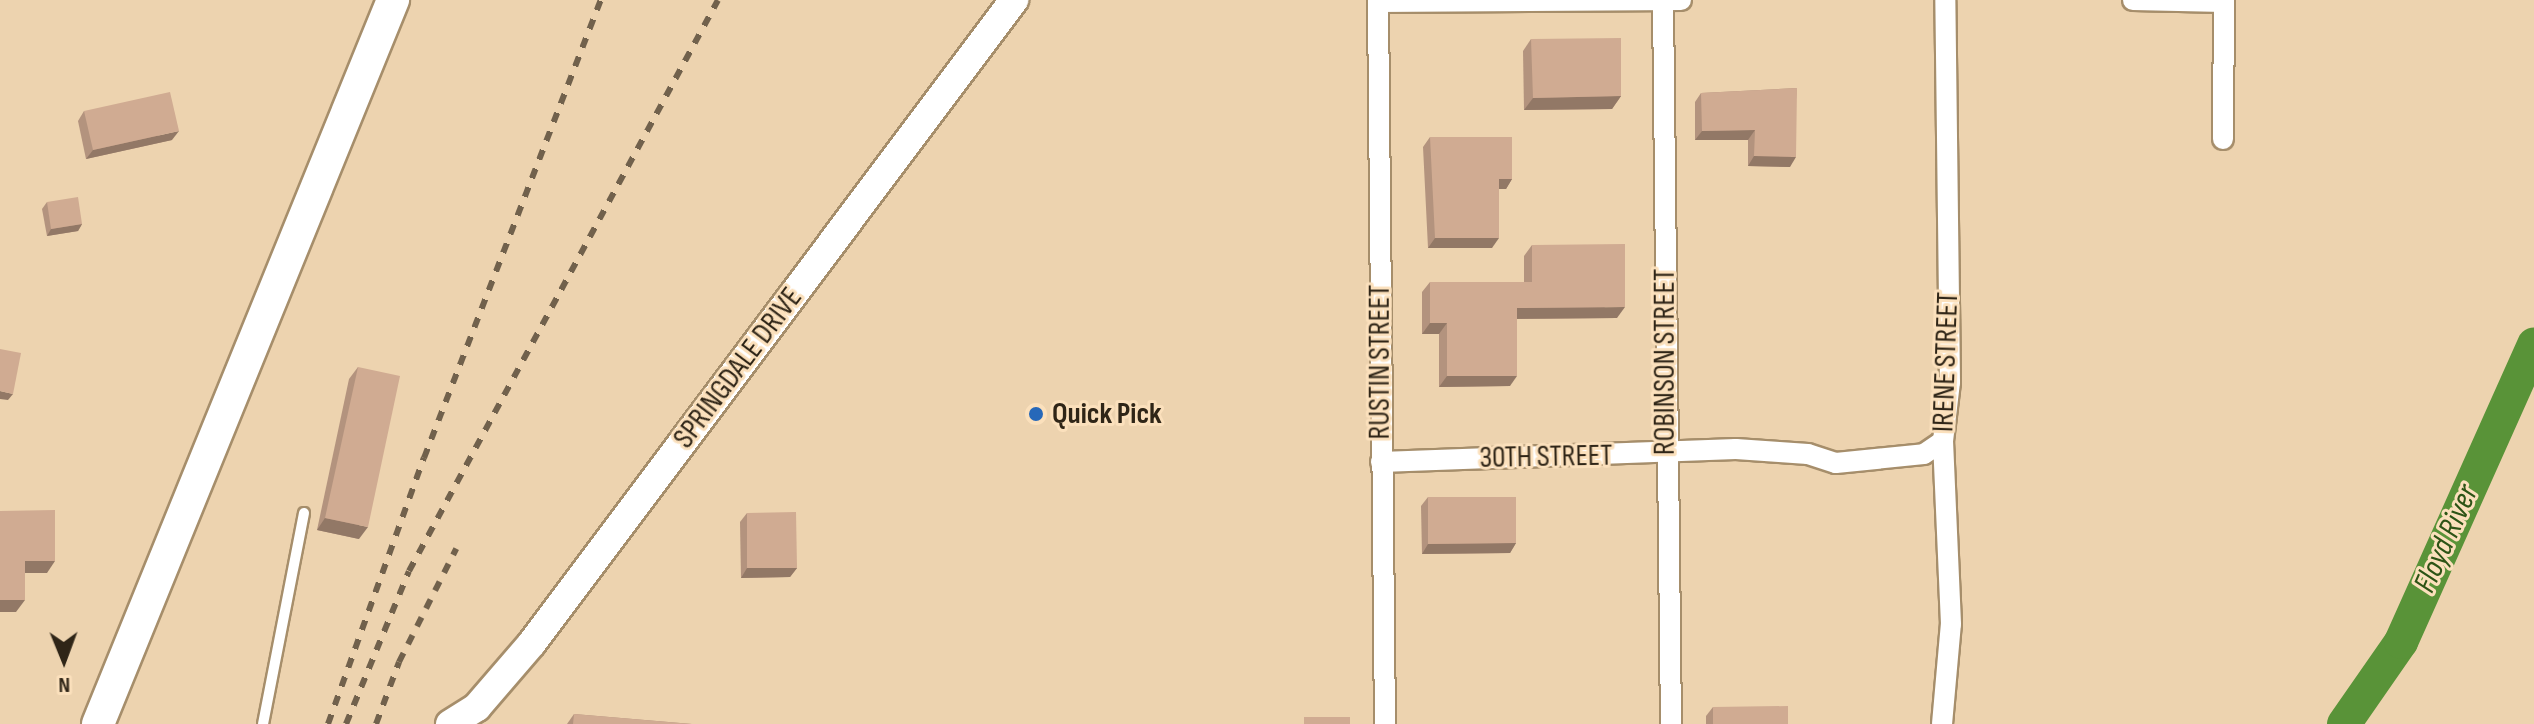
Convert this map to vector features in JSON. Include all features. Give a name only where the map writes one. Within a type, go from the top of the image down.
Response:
[{"type":"main road","points":[[98,724],[393,0]]},
{"type":"street","name":"SPRINGDALE DRIVE","points":[[450,724],[477,707],[532,643],[1014,0]]},
{"type":"street","name":"ROBINSON STREET","points":[[1663,0],[1664,455],[1671,724]]},
{"type":"street","points":[[1378,1],[1681,0]]},
{"type":"street","name":"IRENE STREET","points":[[1942,724],[1951,624],[1943,441],[1950,382],[1945,0]]},
{"type":"street","points":[[2133,0],[2224,1],[2223,139]]},
{"type":"street","name":"RUSTIN STREET","points":[[1378,1],[1385,724]]},
{"type":"street","name":"30TH STREET","points":[[1381,462],[1664,455],[1736,449],[1808,454],[1836,463],[1924,454],[1943,441]]},
{"type":"lane","points":[[263,724],[304,513]]},
{"type":"building","points":[[1621,38],[1621,96],[1533,98],[1531,39]]},
{"type":"building","points":[[1797,88],[1796,157],[1754,156],[1755,130],[1702,131],[1701,93]]},
{"type":"building","points":[[170,92],[179,131],[93,150],[84,111]]},
{"type":"building","points":[[1430,137],[1512,137],[1512,179],[1499,179],[1499,238],[1435,238]]},
{"type":"building","points":[[78,197],[82,224],[51,229],[47,202]]},
{"type":"building","points":[[1625,244],[1625,307],[1517,308],[1517,376],[1447,376],[1447,323],[1430,323],[1430,282],[1532,282],[1532,245]]},
{"type":"building","points":[[0,349],[21,353],[13,394],[0,391]]},
{"type":"building","points":[[358,367],[400,376],[368,527],[325,518]]},
{"type":"building","points":[[1428,497],[1516,497],[1516,543],[1428,544]]},
{"type":"building","points":[[55,510],[55,561],[25,561],[25,600],[0,600],[0,511]]},
{"type":"building","points":[[796,512],[797,568],[747,568],[747,513]]},
{"type":"building","points":[[1788,706],[1788,724],[1713,724],[1713,707]]},
{"type":"building","points":[[574,714],[692,724],[573,724]]},
{"type":"building","points":[[1304,717],[1350,717],[1350,724],[1304,724]]},
{"type":"waterway","name":"Floyd River","points":[[2344,724],[2401,642],[2534,344]]},
{"type":"railway","points":[[328,724],[424,458],[601,0]]},
{"type":"railway","points":[[346,724],[409,571],[718,0]]},
{"type":"railway","points":[[376,724],[399,662],[456,549]]},
{"type":"place","name":"Quick Pick","points":[[1036,414]]}]
